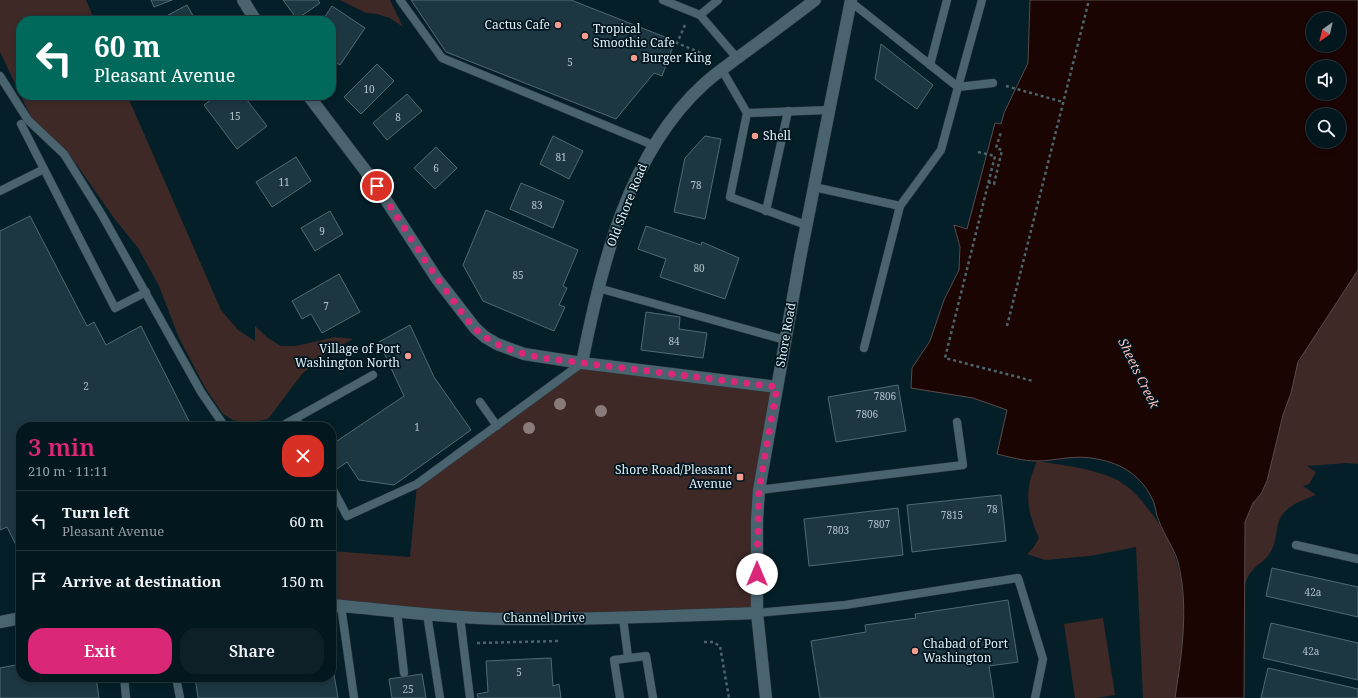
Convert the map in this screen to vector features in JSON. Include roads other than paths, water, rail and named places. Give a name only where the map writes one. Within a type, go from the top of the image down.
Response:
[{"type":"street","points":[[243,0],[253,16]]},
{"type":"street","name":"Old Shore Road","points":[[582,363],[598,288],[607,256],[636,176],[653,145],[698,89],[815,0]]},
{"type":"street","name":"Shore Road","points":[[766,698],[757,613],[757,520],[759,490],[806,225],[851,1]]},
{"type":"street","points":[[312,100],[377,186],[437,279],[475,328],[485,337],[497,344],[524,354],[582,363],[777,387]]},
{"type":"street","name":"Channel Drive","points":[[336,605],[460,617],[506,619],[623,618],[757,613]]},
{"type":"street","points":[[0,622],[16,619]]},
{"type":"lane","points":[[400,0],[442,58],[653,145]]},
{"type":"lane","points":[[663,0],[700,15],[738,58]]},
{"type":"lane","points":[[700,15],[718,0]]},
{"type":"lane","points":[[930,65],[947,0]]},
{"type":"lane","points":[[864,348],[900,206],[941,150],[982,0]]},
{"type":"lane","points":[[851,1],[958,87],[993,83]]},
{"type":"lane","points":[[722,70],[748,113],[730,197],[806,225]]},
{"type":"lane","points":[[0,76],[28,120],[64,154],[102,215],[201,392],[222,422]]},
{"type":"lane","points":[[748,113],[829,110]]},
{"type":"lane","points":[[766,211],[788,112]]},
{"type":"lane","points":[[21,124],[115,308],[146,292]]},
{"type":"lane","points":[[0,192],[44,169]]},
{"type":"lane","points":[[814,187],[900,206]]},
{"type":"lane","points":[[598,288],[785,340]]},
{"type":"lane","points":[[336,495],[347,516],[417,484],[582,363]]},
{"type":"lane","points":[[289,422],[373,375]]},
{"type":"lane","points":[[480,402],[497,426]]},
{"type":"lane","points":[[296,418],[298,422]]},
{"type":"lane","points":[[759,490],[963,465],[957,422]]},
{"type":"lane","points":[[1296,545],[1358,559]]},
{"type":"lane","points":[[757,613],[844,605],[1018,578],[1042,659],[1035,698]]},
{"type":"lane","points":[[336,605],[354,698]]},
{"type":"lane","points":[[397,611],[404,673]]},
{"type":"lane","points":[[427,614],[440,698]]},
{"type":"lane","points":[[460,617],[470,698]]},
{"type":"lane","points":[[623,618],[628,657]]},
{"type":"lane","points":[[620,698],[614,660],[628,657],[646,656],[652,698]]},
{"type":"lane","points":[[124,682],[126,698]]},
{"type":"lane","points":[[177,682],[180,698]]},
{"type":"water","name":"Sheets Creek","points":[[1030,0],[1358,0],[1358,270],[1298,362],[1267,481],[1261,494],[1253,503],[1245,522],[1244,698],[1175,698],[1182,647],[1184,613],[1178,562],[1161,526],[1150,494],[1132,473],[1116,464],[1097,459],[1081,457],[1031,461],[997,454],[1007,410],[973,398],[911,388],[912,368],[930,341],[944,300],[959,270],[960,247],[954,225],[967,229],[995,123],[1001,124],[1004,113],[1028,63]]},
{"type":"place","name":"Cactus Cafe","points":[[558,25]]},
{"type":"place","name":"Tropical Smoothie Cafe","points":[[585,36]]},
{"type":"place","name":"Burger King","points":[[634,58]]},
{"type":"place","name":"Shell","points":[[755,136]]},
{"type":"place","name":"Village of Port Washington North","points":[[408,356]]},
{"type":"place","name":"Shore Road/Pleasant Avenue","points":[[740,477]]},
{"type":"place","name":"Chabad of Port Washington","points":[[915,651]]}]
